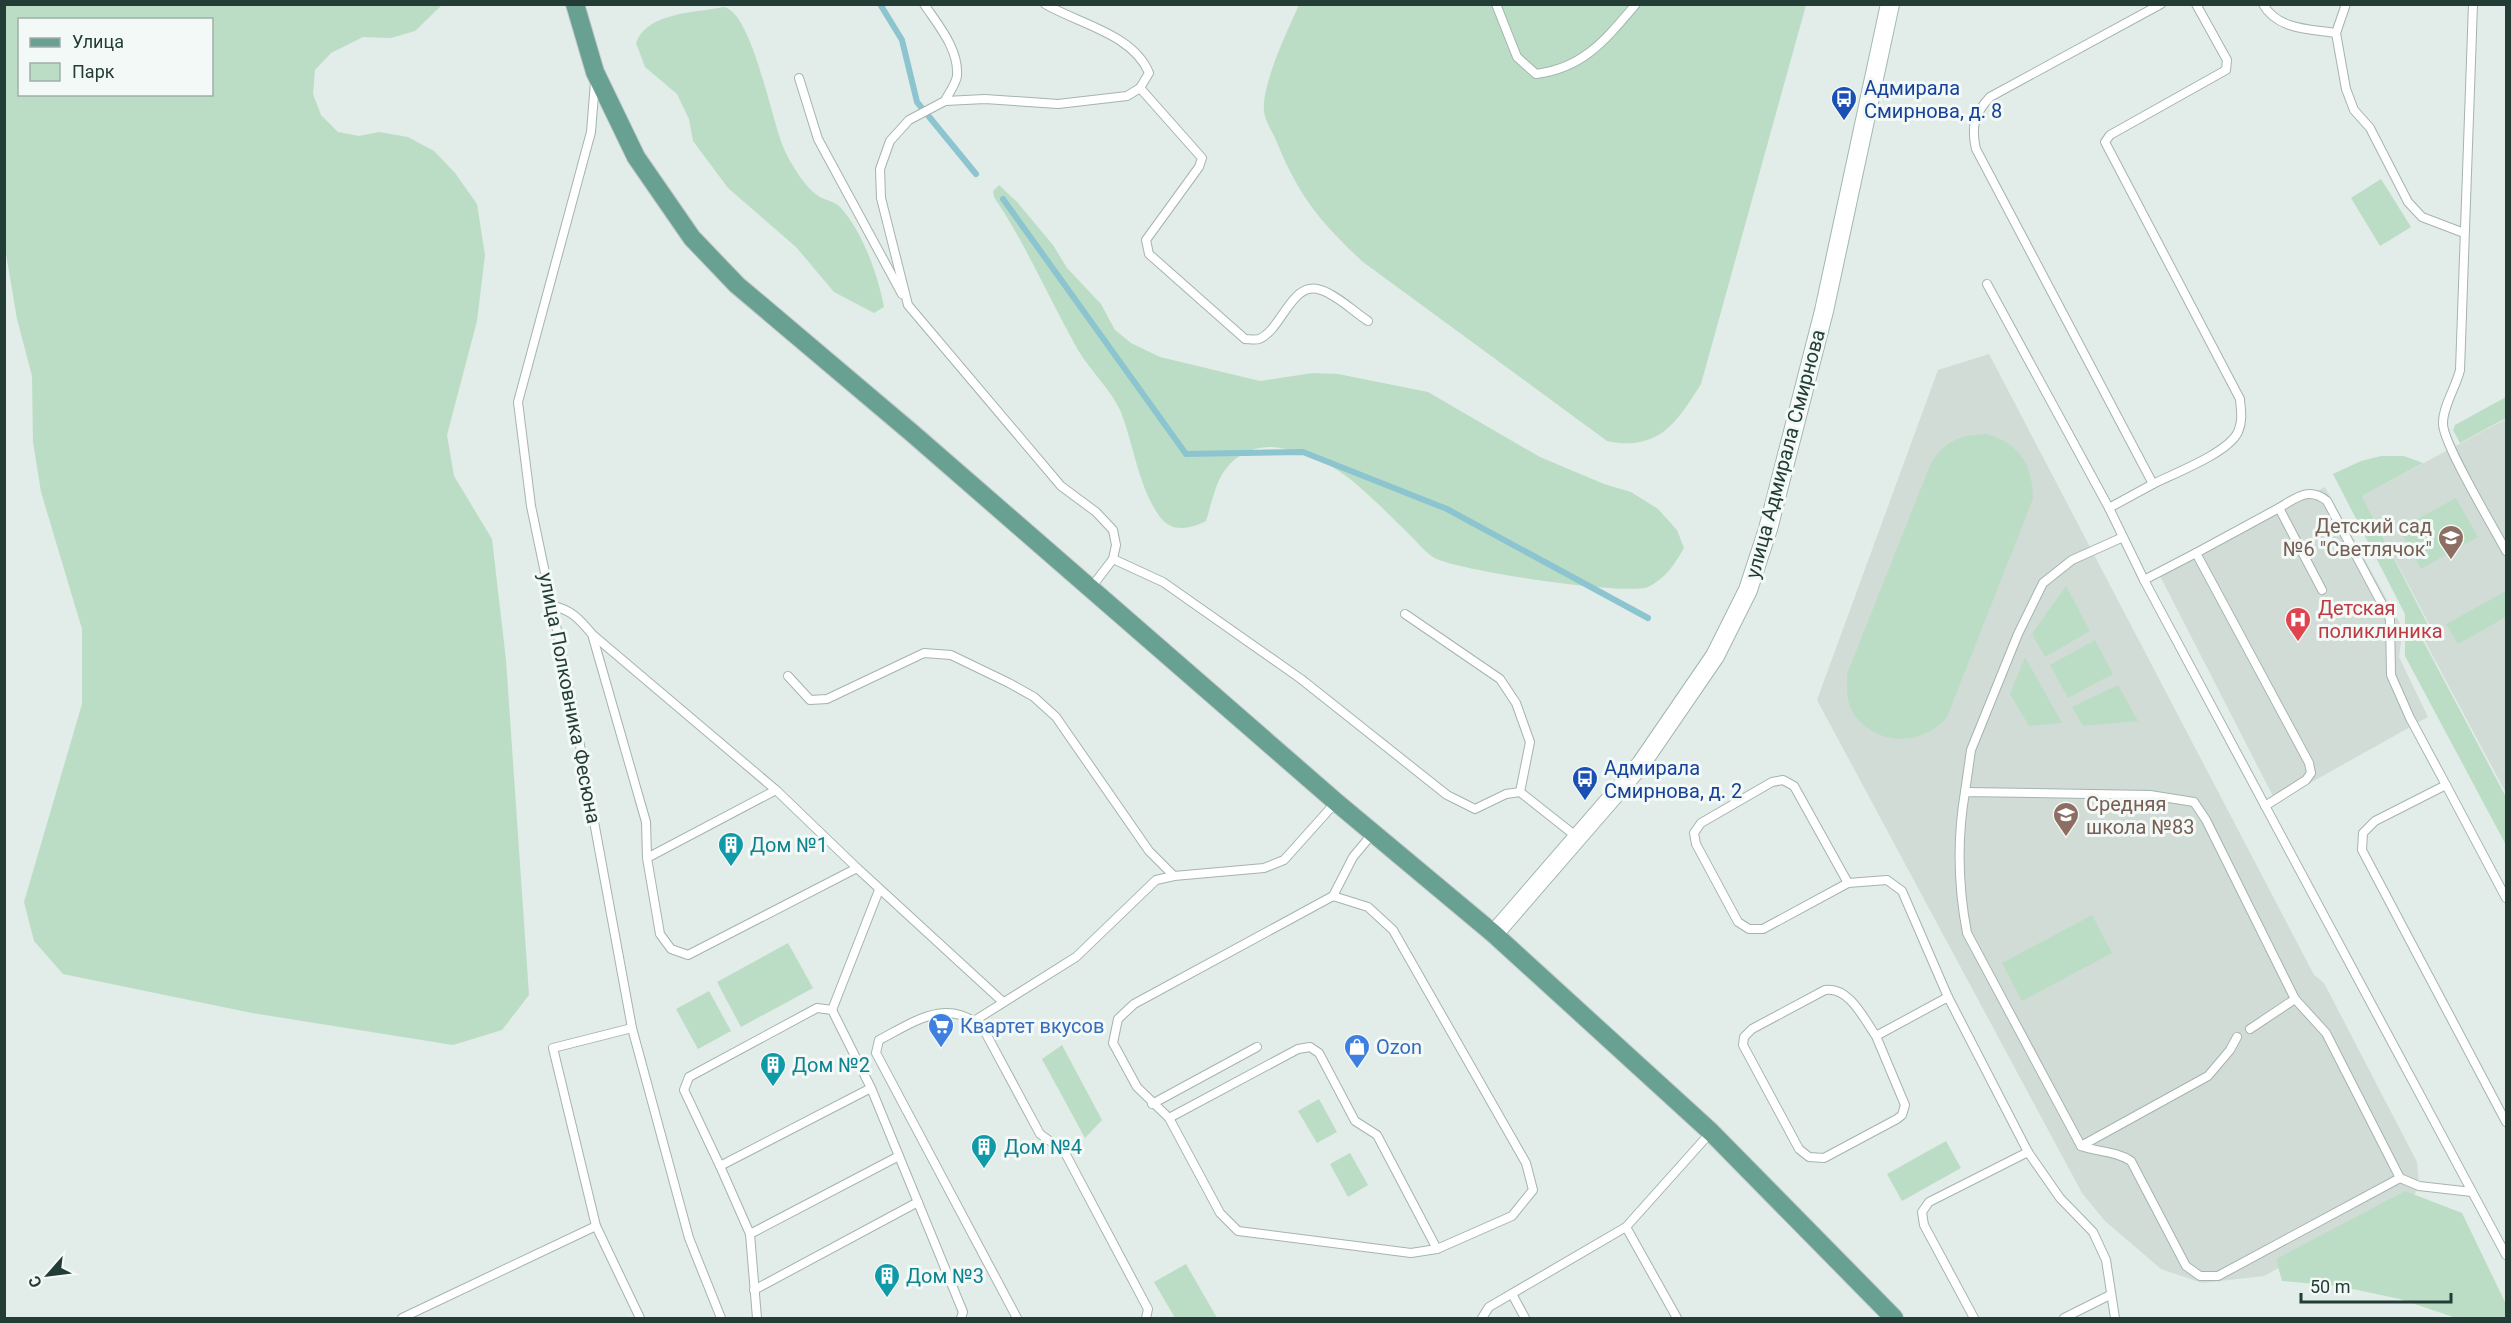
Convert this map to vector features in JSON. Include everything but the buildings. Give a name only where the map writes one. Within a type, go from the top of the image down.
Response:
[{"type":"main road","points":[[575,4],[595,72],[636,158],[692,238],[737,285],[912,433],[1336,802],[1494,934],[1711,1132],[1894,1318]]},
{"type":"street","name":"улица Адмирала Смирнова","points":[[1494,934],[1641,764],[1715,656],[1748,590],[1768,529],[1824,311],[1890,4]]},
{"type":"lane","points":[[924,4],[946,37],[953,53],[957,76],[945,101]]},
{"type":"lane","points":[[908,304],[881,198],[880,170],[890,141],[909,120],[945,101],[985,99],[1058,104],[1127,96],[1140,88],[1149,73],[1144,59],[1113,36],[1045,4]]},
{"type":"lane","points":[[1496,4],[1517,57],[1536,74],[1559,71],[1591,53],[1636,4]]},
{"type":"lane","points":[[2153,484],[1976,150],[1972,135],[1974,120],[1979,109],[1990,97],[2161,4]]},
{"type":"lane","points":[[2109,508],[2224,447],[2237,434],[2242,418],[2240,399],[2105,142],[2110,135],[2226,70],[2227,60],[2196,4]]},
{"type":"lane","points":[[2263,4],[2267,11],[2285,25],[2336,33]]},
{"type":"lane","points":[[2346,4],[2336,33],[2341,66],[2354,110],[2370,128],[2408,202],[2422,217],[2464,233]]},
{"type":"lane","points":[[2473,4],[2460,370],[2442,420],[2443,430],[2506,550]]},
{"type":"lane","name":"улица Полковника Фесюна","points":[[595,72],[591,132],[518,402],[531,506],[553,606],[632,1028],[689,1238],[721,1318]]},
{"type":"lane","points":[[799,78],[818,139],[908,304],[1061,486],[1096,512],[1113,530],[1116,545],[1113,559],[1090,590]]},
{"type":"lane","points":[[1140,88],[1202,158],[1199,166],[1146,240],[1149,254],[1245,339],[1258,339],[1266,334],[1300,293],[1310,288],[1322,290],[1368,321]]},
{"type":"lane","points":[[1987,284],[2109,508],[2121,538],[2506,1255]]},
{"type":"lane","points":[[2144,580],[2307,492],[2321,496],[2327,501],[2390,619],[2391,675],[2410,718],[2506,898]]},
{"type":"lane","points":[[2279,508],[2322,590]]},
{"type":"lane","points":[[2121,538],[2072,560],[2043,584],[2018,634],[1971,750],[1960,819],[1960,899],[1967,933],[2081,1146],[2096,1152],[2119,1153],[2130,1161],[2186,1266],[2200,1276],[2218,1276],[2400,1178]]},
{"type":"lane","points":[[2196,553],[2309,764],[2311,773],[2306,780],[2265,806]]},
{"type":"lane","points":[[1113,559],[1173,588],[1301,679],[1447,795],[1475,809],[1506,794],[1520,792],[1578,838]]},
{"type":"lane","points":[[553,606],[567,609],[577,616],[592,634],[776,790],[879,890],[1003,1002]]},
{"type":"lane","points":[[1405,614],[1500,679],[1509,688],[1530,742],[1520,792]]},
{"type":"lane","points":[[592,634],[646,822],[647,858],[660,934],[671,949],[688,955],[857,868]]},
{"type":"lane","points":[[788,676],[810,700],[827,699],[924,653],[951,655],[1009,683],[1034,697],[1056,717],[1149,851],[1174,876]]},
{"type":"lane","points":[[1848,883],[1794,786],[1783,780],[1772,782],[1711,817],[1701,823],[1694,833],[1696,844],[1738,922],[1749,930],[1763,929],[1848,883],[1887,880],[1902,891],[1948,997],[2028,1152],[2060,1198],[2092,1232],[2106,1260],[2115,1318]]},
{"type":"lane","points":[[2446,785],[2375,821],[2363,833],[2362,850],[2506,1122]]},
{"type":"lane","points":[[647,858],[776,790]]},
{"type":"lane","points":[[1965,792],[2150,795],[2194,802],[2206,820],[2295,999],[2326,1033],[2400,1178],[2419,1186],[2472,1191]]},
{"type":"lane","points":[[974,1021],[1076,957],[1156,880],[1174,876],[1264,868],[1284,860],[1336,802]]},
{"type":"lane","points":[[1333,896],[1368,908],[1393,930],[1526,1163],[1533,1190],[1512,1216],[1437,1249],[1411,1253],[1238,1231],[1220,1213],[1169,1118],[1137,1087],[1113,1043],[1118,1019],[1134,1004],[1333,896],[1353,857],[1373,833]]},
{"type":"lane","points":[[879,890],[832,1010],[871,1088],[963,1312],[961,1318]]},
{"type":"lane","points":[[1830,989],[1845,994],[1876,1036],[1905,1105],[1902,1115],[1824,1158],[1809,1157],[1799,1149],[1744,1050],[1744,1037],[1752,1029],[1830,989]]},
{"type":"lane","points":[[1876,1036],[1948,997]]},
{"type":"lane","points":[[2250,1029],[2295,999]]},
{"type":"lane","points":[[757,1318],[750,1234],[684,1090],[689,1077],[818,1008],[832,1010]]},
{"type":"lane","points":[[1017,1318],[876,1053],[879,1040],[931,1013],[952,1012],[974,1021],[984,1030],[1040,1134],[1064,1151],[1148,1309],[1146,1318]]},
{"type":"lane","points":[[632,1028],[553,1048],[596,1226],[640,1318]]},
{"type":"lane","points":[[2081,1146],[2208,1076],[2230,1050],[2237,1037]]},
{"type":"lane","points":[[1152,1104],[1257,1047]]},
{"type":"lane","points":[[1169,1118],[1298,1049],[1310,1047],[1319,1053],[1355,1121],[1377,1135],[1437,1249]]},
{"type":"lane","points":[[720,1166],[871,1088]]},
{"type":"lane","points":[[1482,1318],[1489,1307],[1626,1227],[1711,1132]]},
{"type":"lane","points":[[1974,1318],[1924,1225],[1922,1212],[1929,1202],[2028,1152]]},
{"type":"lane","points":[[750,1234],[899,1156]]},
{"type":"lane","points":[[754,1290],[918,1202]]},
{"type":"lane","points":[[402,1318],[596,1226]]},
{"type":"lane","points":[[1626,1227],[1677,1318]]},
{"type":"lane","points":[[1512,1294],[1526,1318]]},
{"type":"lane","points":[[2064,1318],[2110,1295]]},
{"type":"shaded area","name":"Средняя школа №83","points":[[1989,354],[2314,975],[2324,983],[2417,1162],[2419,1186],[2415,1194],[2264,1276],[2202,1283],[2161,1269],[2105,1221],[2082,1193],[1817,700],[1938,370]]},
{"type":"shaded area","name":"Детский сад №6 \"Светлячок\"","points":[[2506,419],[2506,793],[2421,634],[2430,626],[2362,496]]},
{"type":"shaded area","name":"Детская поликлиника","points":[[2325,487],[2403,629],[2399,657],[2428,717],[2276,802],[2159,574]]},
{"type":"green space","points":[[4,5],[442,5],[415,31],[391,38],[363,37],[331,53],[315,70],[313,94],[321,115],[338,132],[359,136],[379,132],[408,137],[434,151],[455,173],[477,204],[485,255],[477,321],[447,435],[454,476],[492,539],[506,660],[529,995],[502,1030],[453,1045],[252,1013],[63,974],[34,941],[24,902],[82,704],[82,629],[41,492],[33,442],[32,376],[17,319],[5,248]]},
{"type":"green space","points":[[1299,5],[1806,5],[1701,384],[1684,410],[1664,431],[1640,442],[1607,441],[1363,262],[1322,220],[1293,177],[1264,114],[1264,99],[1271,72]]},
{"type":"green space","points":[[724,7],[734,14],[744,28],[753,48],[780,138],[791,162],[812,191],[841,208],[863,242],[874,268],[884,307],[874,313],[834,292],[796,247],[728,188],[693,141],[689,119],[677,94],[645,67],[636,43],[650,25],[673,16]]},
{"type":"green space","points":[[2381,179],[2411,227],[2380,246],[2351,198]]},
{"type":"green space","points":[[999,185],[1017,202],[1053,245],[1067,268],[1101,304],[1115,330],[1131,343],[1160,357],[1260,381],[1313,373],[1338,374],[1428,392],[1540,457],[1604,484],[1631,492],[1658,509],[1677,530],[1684,548],[1660,580],[1648,587],[1633,589],[1575,585],[1471,568],[1433,557],[1366,493],[1336,469],[1300,452],[1272,447],[1257,448],[1236,458],[1230,464],[1219,481],[1206,521],[1182,528],[1170,526],[1160,517],[1146,492],[1120,410],[1078,350],[1017,234],[994,197],[993,191]]},
{"type":"green space","points":[[2506,397],[2506,418],[2460,443],[2453,430],[2455,425]]},
{"type":"green space","points":[[1986,434],[2008,443],[2022,457],[2030,476],[2033,499],[1947,717],[1925,734],[1912,738],[1885,737],[1861,723],[1852,711],[1848,698],[1847,674],[1931,463],[1948,444],[1968,436]]},
{"type":"green space","points":[[2381,456],[2404,456],[2423,463],[2362,496],[2428,625],[2420,635],[2506,797],[2506,845],[2405,656],[2405,614],[2333,474],[2361,461]]},
{"type":"green space","points":[[2456,498],[2478,537],[2421,569],[2399,529]]},
{"type":"green space","points":[[2066,586],[2090,631],[2045,657],[2032,634]]},
{"type":"green space","points":[[2506,591],[2506,617],[2458,644],[2446,624]]},
{"type":"green space","points":[[2095,640],[2113,674],[2068,698],[2050,665]]},
{"type":"green space","points":[[2025,657],[2062,723],[2029,726],[2010,694]]},
{"type":"green space","points":[[2118,685],[2138,721],[2083,726],[2072,707]]},
{"type":"green space","points":[[2092,915],[2112,953],[2022,1001],[2002,963]]},
{"type":"green space","points":[[788,943],[813,988],[741,1027],[717,982]]},
{"type":"green space","points":[[709,991],[731,1031],[698,1049],[676,1009]]},
{"type":"green space","points":[[1062,1045],[1102,1120],[1085,1138],[1042,1059]]},
{"type":"green space","points":[[1319,1099],[1337,1132],[1317,1143],[1298,1111]]},
{"type":"green space","points":[[1946,1141],[1961,1168],[1902,1201],[1887,1174]]},
{"type":"green space","points":[[1350,1153],[1368,1185],[1348,1197],[1330,1164]]},
{"type":"green space","points":[[2405,1191],[2462,1213],[2506,1304],[2506,1318],[2456,1318],[2400,1299],[2338,1286],[2282,1281],[2276,1259]]},
{"type":"green space","points":[[1186,1264],[1217,1318],[1175,1318],[1154,1282]]},
{"type":"waterway","points":[[880,4],[902,40],[917,102],[976,174]]},
{"type":"waterway","points":[[1003,199],[1186,454],[1303,452],[1447,509],[1648,618]]},
{"type":"place","name":"Адмирала Смирнова, д. 8","points":[[1844,122]]},
{"type":"place","name":"Детский сад №6 \"Светлячок\"","points":[[2451,561]]},
{"type":"place","name":"Детская поликлиника","points":[[2298,643]]},
{"type":"place","name":"Адмирала Смирнова, д. 2","points":[[1585,802]]},
{"type":"place","name":"Средняя школа №83","points":[[2066,838]]},
{"type":"place","name":"Дом №1","points":[[731,868]]},
{"type":"place","name":"Квартет вкусов","points":[[941,1049]]},
{"type":"place","name":"Ozon","points":[[1357,1070]]},
{"type":"place","name":"Дом №2","points":[[773,1088]]},
{"type":"place","name":"Дом №4","points":[[984,1170]]},
{"type":"place","name":"Дом №3","points":[[887,1299]]}]
